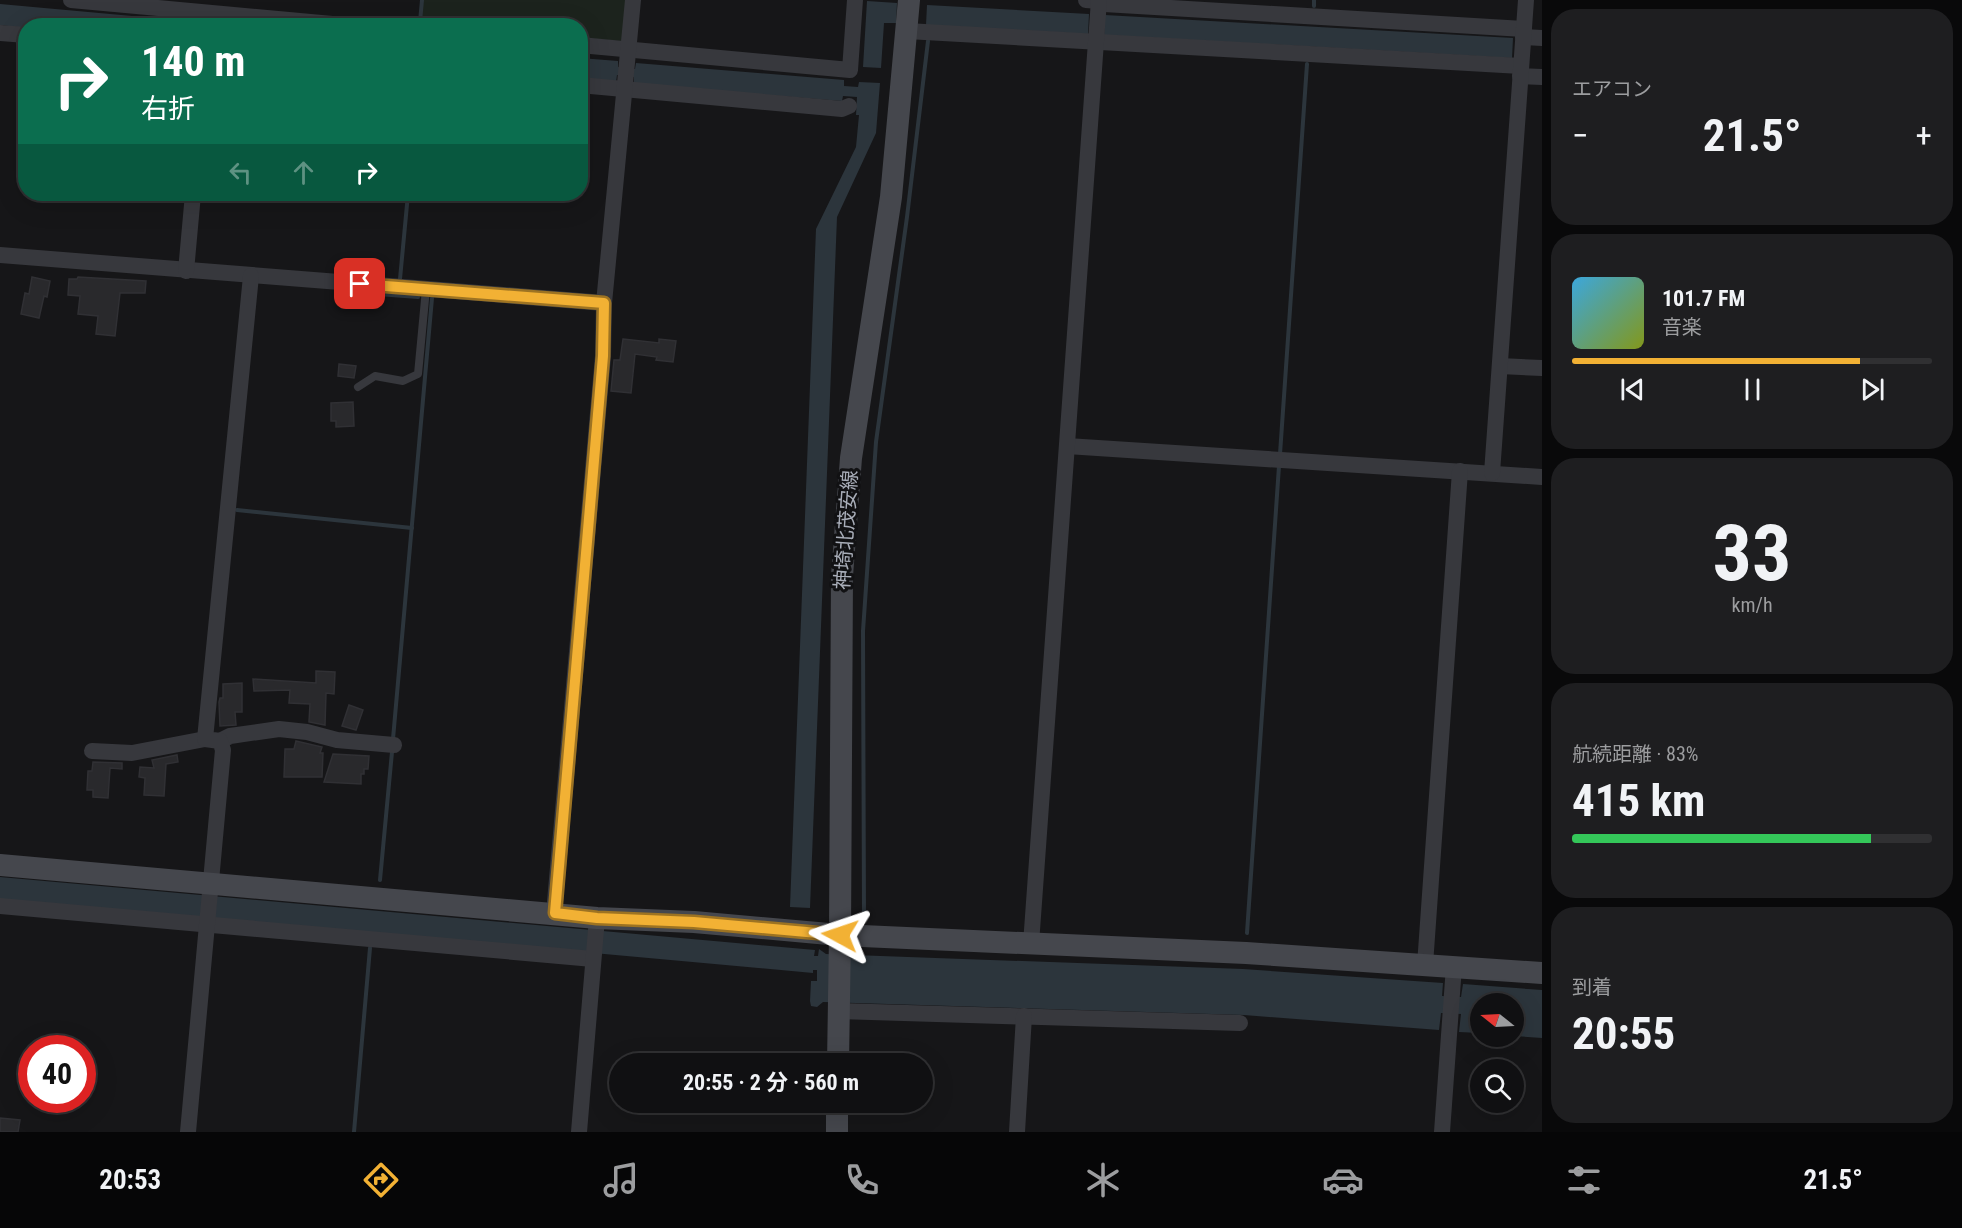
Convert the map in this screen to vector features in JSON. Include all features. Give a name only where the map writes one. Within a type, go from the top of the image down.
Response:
[{"type":"street","points":[[71,0],[265,18]]},
{"type":"street","points":[[555,913],[603,356],[604,303],[633,0]]},
{"type":"street","points":[[588,46],[850,70],[855,0]]},
{"type":"street","name":"神埼北茂安線","points":[[838,1053],[842,576],[851,458],[891,197],[909,0]]},
{"type":"street","points":[[1086,0],[1099,0],[1104,4],[1524,33],[1542,38]]},
{"type":"street","points":[[1031,944],[1099,0]]},
{"type":"street","points":[[1492,473],[1526,0]]},
{"type":"street","points":[[907,31],[1521,71],[1542,76]]},
{"type":"street","points":[[0,33],[18,34]]},
{"type":"street","points":[[588,84],[626,78],[842,109],[849,106]]},
{"type":"street","points":[[186,271],[192,201]]},
{"type":"street","points":[[0,255],[604,303]]},
{"type":"street","points":[[212,740],[251,276]]},
{"type":"street","points":[[1500,366],[1542,368]]},
{"type":"street","points":[[1067,446],[1542,477]]},
{"type":"street","points":[[1425,964],[1460,471]]},
{"type":"street","points":[[92,751],[132,753],[279,729],[307,732],[337,740],[394,746]]},
{"type":"street","points":[[188,1132],[223,750],[212,740]]},
{"type":"street","points":[[0,865],[209,888],[555,913],[595,940]]},
{"type":"street","points":[[0,906],[206,922],[595,940],[694,922],[840,941],[1031,944],[1246,953],[1542,973]]},
{"type":"street","points":[[579,1132],[595,940]]},
{"type":"street","points":[[1442,1132],[1454,966]]},
{"type":"street","points":[[838,1011],[1240,1023]]},
{"type":"street","points":[[1017,1132],[1024,1016]]},
{"type":"street","points":[[837,1113],[837,1132]]},
{"type":"lane","points":[[358,387],[375,376],[403,381],[418,374],[426,289]]},
{"type":"shaded area","points":[[423,0],[626,0],[622,41],[588,39],[588,18],[422,18]]},
{"type":"shaded area","points":[[867,1],[897,3],[896,23],[884,23],[881,68],[863,67]]},
{"type":"shaded area","points":[[0,4],[154,18],[18,18],[18,27],[0,25]]},
{"type":"shaded area","points":[[927,5],[1089,14],[1088,34],[926,25]]},
{"type":"shaded area","points":[[1105,15],[1513,38],[1512,58],[1104,35]]},
{"type":"shaded area","points":[[588,59],[618,61],[618,67],[635,69],[636,63],[844,80],[844,86],[858,87],[859,82],[880,83],[876,133],[837,217],[810,908],[790,907],[816,229],[856,147],[859,115],[856,115],[857,97],[843,96],[842,101],[634,84],[634,77],[617,75],[616,82],[588,80]]},
{"type":"shaded area","points":[[0,877],[815,950],[814,956],[818,956],[819,949],[826,954],[1243,969],[1443,983],[1442,996],[1461,997],[1463,984],[1542,990],[1542,1038],[1524,1037],[1524,993],[1470,993],[1470,1033],[1459,1032],[1461,1014],[1441,1013],[1439,1030],[1244,1015],[823,1002],[817,1007],[811,1006],[810,1001],[811,981],[817,981],[817,970],[813,970],[813,973],[0,899]]},
{"type":"building","points":[[32,277],[50,281],[39,318],[21,314],[25,293],[29,294]]},
{"type":"building","points":[[78,277],[146,281],[145,293],[120,293],[115,336],[96,334],[98,316],[78,314],[80,296],[68,295],[69,279]]},
{"type":"building","points":[[623,339],[659,343],[659,339],[676,341],[673,362],[635,354],[631,393],[611,391],[614,360],[620,360]]},
{"type":"building","points":[[339,364],[356,366],[354,378],[338,376]]},
{"type":"building","points":[[353,402],[354,426],[336,427],[336,421],[331,421],[331,403]]},
{"type":"building","points":[[316,671],[335,672],[334,694],[326,693],[325,725],[309,722],[310,704],[289,703],[290,690],[254,691],[253,679],[316,683]]},
{"type":"building","points":[[242,683],[242,712],[235,712],[236,725],[220,726],[219,702],[220,698],[223,698],[223,684]]},
{"type":"building","points":[[349,705],[363,710],[356,730],[342,726]]},
{"type":"building","points":[[296,741],[322,747],[320,753],[323,753],[322,777],[284,777],[285,749],[294,749]]},
{"type":"building","points":[[333,754],[369,756],[368,769],[364,769],[364,774],[361,774],[361,784],[324,782]]},
{"type":"building","points":[[177,755],[178,762],[166,764],[164,796],[144,795],[145,778],[139,777],[140,767],[154,768],[152,760]]},
{"type":"building","points":[[93,762],[122,763],[122,769],[110,768],[108,798],[93,797],[93,790],[87,790],[88,771],[92,771]]},
{"type":"building","points":[[0,1118],[20,1120],[18,1132],[0,1132]]},
{"type":"waterway","points":[[420,18],[422,0]]},
{"type":"waterway","points":[[1314,0],[1314,6]]},
{"type":"waterway","points":[[864,916],[863,631],[876,442],[907,217],[928,41]]},
{"type":"waterway","points":[[1280,454],[1307,64]]},
{"type":"waterway","points":[[400,279],[407,201]]},
{"type":"waterway","points":[[337,291],[418,297]]},
{"type":"waterway","points":[[393,739],[432,298]]},
{"type":"waterway","points":[[1247,933],[1279,466]]},
{"type":"waterway","points":[[237,510],[412,528]]},
{"type":"waterway","points":[[380,880],[392,752]]},
{"type":"waterway","points":[[354,1132],[370,948]]},
{"type":"route","points":[[360,284],[604,303],[603,356],[555,913],[840,935]]}]
